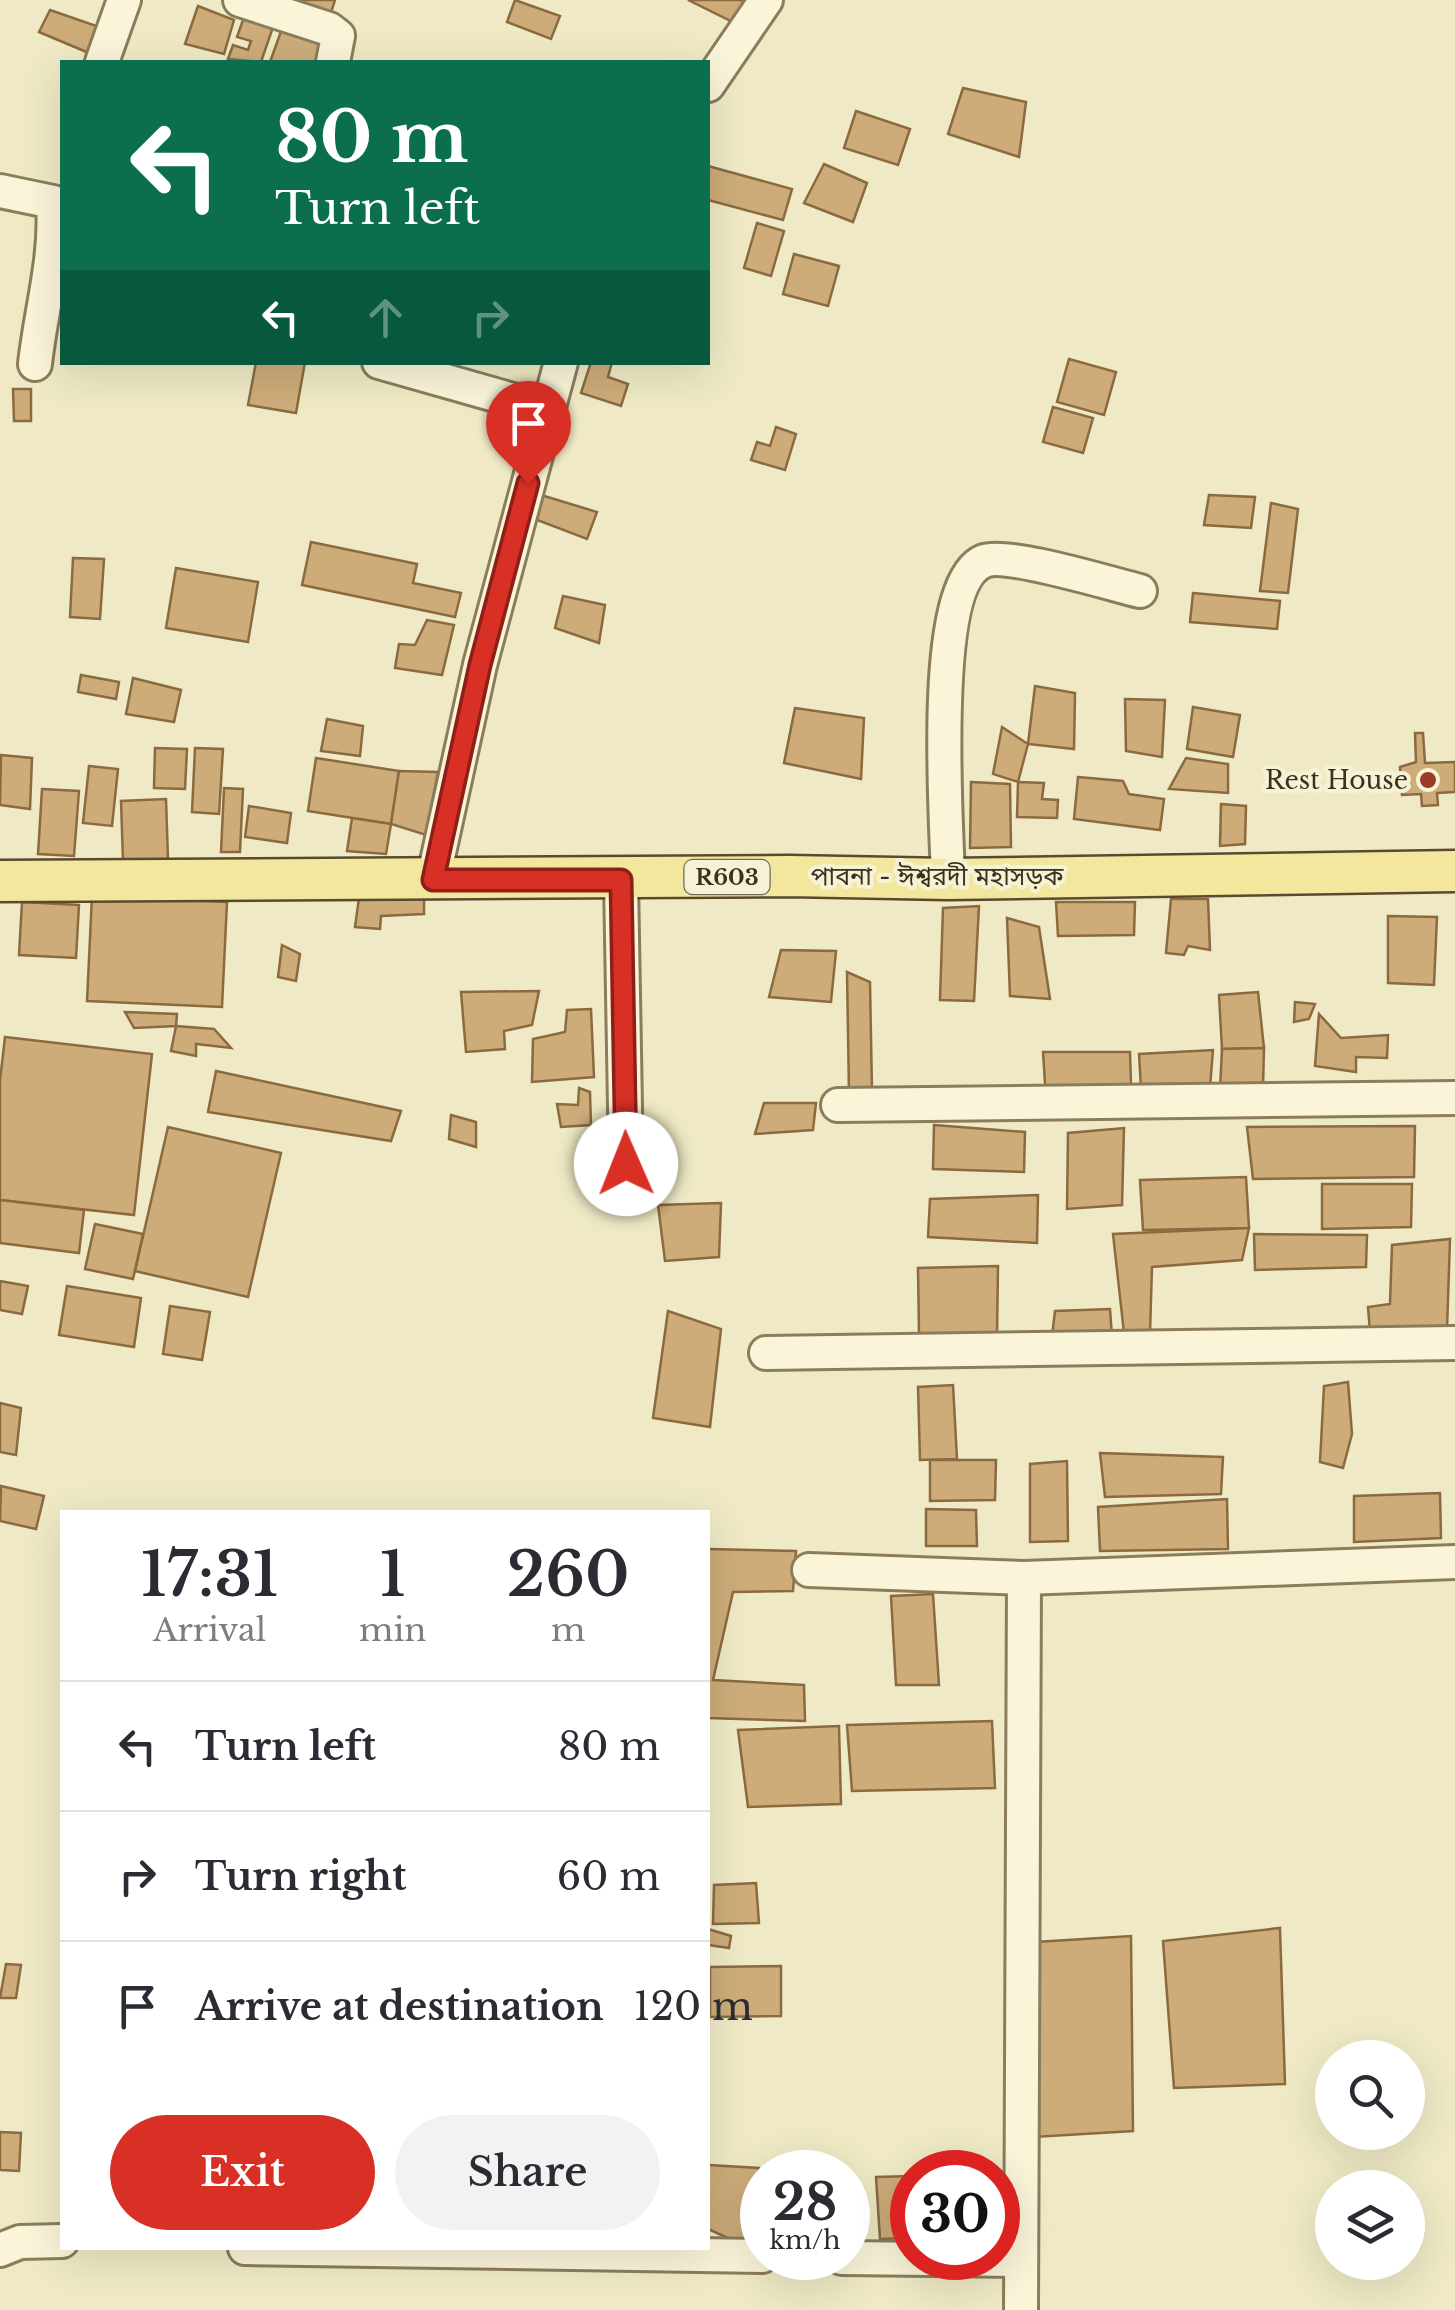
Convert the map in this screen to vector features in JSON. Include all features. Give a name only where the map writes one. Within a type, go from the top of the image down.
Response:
[{"type":"main road","name":"পাবনা - ঈশ্বরদী মহাসড়ক","points":[[0,881],[789,876],[948,879],[1455,870]]},
{"type":"street","points":[[103,60],[124,0]]},
{"type":"street","points":[[240,0],[329,29],[338,36],[333,60]]},
{"type":"street","points":[[710,82],[766,0]]},
{"type":"street","points":[[0,191],[58,189],[57,272],[35,364]]},
{"type":"street","points":[[390,365],[548,410]]},
{"type":"street","points":[[433,880],[480,665],[560,365]]},
{"type":"street","points":[[948,879],[945,672],[951,624],[972,570],[984,561],[1010,560],[1140,592]]},
{"type":"street","points":[[621,880],[626,1164]]},
{"type":"street","points":[[838,1105],[1455,1098]]},
{"type":"street","points":[[766,1353],[1455,1342]]},
{"type":"street","points":[[809,1570],[1024,1578],[1455,1562]]},
{"type":"street","points":[[1021,2310],[1024,1578]]},
{"type":"street","points":[[0,2250],[20,2242],[60,2240]]},
{"type":"street","points":[[374,2250],[740,2256]]},
{"type":"building","points":[[282,0],[335,0],[330,16]]},
{"type":"building","points":[[515,0],[560,16],[551,39],[507,22]]},
{"type":"building","points":[[688,0],[740,0],[755,8],[745,28]]},
{"type":"building","points":[[198,6],[234,20],[224,54],[185,44]]},
{"type":"building","points":[[50,10],[105,29],[96,56],[39,32]]},
{"type":"building","points":[[244,17],[273,27],[262,60],[228,59],[233,45],[248,50],[251,41],[237,37]]},
{"type":"building","points":[[284,23],[328,38],[321,60],[271,60]]},
{"type":"building","points":[[963,88],[1026,102],[1019,157],[948,134]]},
{"type":"building","points":[[856,111],[910,129],[898,165],[844,148]]},
{"type":"building","points":[[824,164],[867,183],[853,222],[804,203]]},
{"type":"building","points":[[710,167],[792,189],[783,220],[710,201]]},
{"type":"building","points":[[757,223],[784,231],[771,276],[744,268]]},
{"type":"building","points":[[794,254],[839,266],[828,306],[783,294]]},
{"type":"building","points":[[1069,359],[1116,372],[1104,415],[1057,402]]},
{"type":"building","points":[[255,365],[304,365],[296,413],[248,405]]},
{"type":"building","points":[[590,365],[611,365],[608,377],[628,384],[621,406],[581,393]]},
{"type":"building","points":[[13,389],[31,389],[31,421],[14,421]]},
{"type":"building","points":[[1053,407],[1093,418],[1083,453],[1043,442]]},
{"type":"building","points":[[776,427],[796,434],[785,470],[751,460],[757,442],[770,446]]},
{"type":"building","points":[[541,495],[597,512],[587,539],[532,518]]},
{"type":"building","points":[[1209,495],[1255,497],[1251,528],[1204,525]]},
{"type":"building","points":[[1271,503],[1298,509],[1288,593],[1260,591]]},
{"type":"building","points":[[311,542],[417,564],[413,583],[461,593],[455,617],[302,585]]},
{"type":"building","points":[[73,558],[104,559],[100,619],[70,617]]},
{"type":"building","points":[[176,568],[258,582],[248,642],[166,628]]},
{"type":"building","points":[[1193,593],[1280,601],[1277,629],[1190,622]]},
{"type":"building","points":[[563,596],[605,605],[599,643],[555,628]]},
{"type":"building","points":[[427,620],[454,625],[442,675],[395,668],[399,644],[415,645]]},
{"type":"building","points":[[81,675],[119,682],[116,699],[78,692]]},
{"type":"building","points":[[133,678],[181,690],[174,722],[126,714]]},
{"type":"building","points":[[1035,686],[1075,693],[1074,749],[1028,744]]},
{"type":"building","points":[[1125,699],[1165,700],[1162,757],[1126,751]]},
{"type":"building","points":[[1193,707],[1240,715],[1233,757],[1187,749]]},
{"type":"building","points":[[795,708],[864,718],[861,779],[784,763]]},
{"type":"building","points":[[327,719],[363,726],[360,756],[321,751]]},
{"type":"building","points":[[1002,727],[1028,744],[1018,782],[993,774]]},
{"type":"building","name":"Rest House","points":[[1415,733],[1423,733],[1425,763],[1455,762],[1455,792],[1437,793],[1438,805],[1422,806],[1421,794],[1402,795],[1400,767],[1416,762]]},
{"type":"building","points":[[155,748],[187,749],[185,789],[154,788]]},
{"type":"building","points":[[195,748],[223,749],[219,814],[192,812]]},
{"type":"building","points":[[1,755],[32,758],[30,809],[0,805]]},
{"type":"building","points":[[316,758],[399,771],[391,824],[308,811]]},
{"type":"building","points":[[1186,758],[1228,764],[1228,793],[1169,789]]},
{"type":"building","points":[[89,766],[118,769],[112,826],[83,823]]},
{"type":"building","points":[[399,771],[438,772],[426,835],[391,824]]},
{"type":"building","points":[[1078,777],[1123,781],[1129,794],[1164,799],[1160,830],[1074,819]]},
{"type":"building","points":[[971,782],[1010,784],[1011,847],[970,848]]},
{"type":"building","points":[[1018,782],[1044,783],[1042,799],[1058,800],[1057,818],[1017,817]]},
{"type":"building","points":[[224,788],[243,789],[240,852],[221,852]]},
{"type":"building","points":[[42,789],[79,791],[74,856],[38,854]]},
{"type":"building","points":[[166,799],[168,859],[123,861],[121,801]]},
{"type":"building","points":[[1221,804],[1246,806],[1245,844],[1220,846]]},
{"type":"building","points":[[249,806],[291,813],[287,843],[245,837]]},
{"type":"building","points":[[352,818],[391,824],[386,854],[347,851]]},
{"type":"building","points":[[424,895],[424,914],[381,916],[380,929],[355,927],[359,898]]},
{"type":"building","points":[[92,896],[227,902],[222,1007],[87,1001]]},
{"type":"building","points":[[1171,899],[1208,899],[1210,950],[1188,946],[1184,955],[1166,953]]},
{"type":"building","points":[[22,902],[79,905],[76,958],[19,955]]},
{"type":"building","points":[[1056,902],[1135,902],[1134,935],[1058,936]]},
{"type":"building","points":[[979,906],[974,1001],[940,1000],[943,908]]},
{"type":"building","points":[[1388,916],[1437,917],[1434,985],[1388,983]]},
{"type":"building","points":[[1007,918],[1039,927],[1050,999],[1010,996]]},
{"type":"building","points":[[282,945],[300,954],[296,981],[278,977]]},
{"type":"building","points":[[781,950],[836,951],[831,1002],[769,997]]},
{"type":"building","points":[[847,972],[870,982],[872,1091],[849,1094]]},
{"type":"building","points":[[539,991],[532,1025],[504,1031],[505,1049],[466,1052],[461,992]]},
{"type":"building","points":[[1258,992],[1264,1048],[1222,1049],[1219,995]]},
{"type":"building","points":[[1295,1002],[1315,1004],[1309,1019],[1294,1022]]},
{"type":"building","points":[[591,1009],[594,1077],[532,1082],[533,1039],[565,1032],[567,1010]]},
{"type":"building","points":[[125,1012],[177,1014],[176,1026],[134,1028]]},
{"type":"building","points":[[1319,1014],[1341,1038],[1388,1035],[1387,1058],[1356,1057],[1356,1072],[1315,1066]]},
{"type":"building","points":[[176,1026],[214,1029],[231,1048],[196,1044],[196,1056],[171,1051]]},
{"type":"building","points":[[5,1037],[152,1054],[134,1215],[0,1200],[0,1080]]},
{"type":"building","points":[[1264,1048],[1263,1088],[1220,1090],[1222,1049]]},
{"type":"building","points":[[1213,1050],[1210,1087],[1141,1088],[1139,1054]]},
{"type":"building","points":[[1043,1052],[1130,1052],[1131,1084],[1046,1099]]},
{"type":"building","points":[[216,1071],[401,1111],[391,1141],[208,1112]]},
{"type":"building","points":[[579,1088],[590,1092],[591,1125],[561,1127],[557,1104],[578,1105]]},
{"type":"building","points":[[764,1103],[816,1103],[813,1130],[755,1134]]},
{"type":"building","points":[[451,1115],[476,1122],[476,1147],[449,1139]]},
{"type":"building","points":[[934,1125],[1025,1132],[1024,1172],[933,1169]]},
{"type":"building","points":[[1415,1126],[1414,1177],[1253,1179],[1247,1127]]},
{"type":"building","points":[[168,1127],[281,1153],[248,1297],[135,1271]]},
{"type":"building","points":[[1124,1128],[1122,1205],[1067,1209],[1068,1133]]},
{"type":"building","points":[[1246,1177],[1249,1228],[1143,1230],[1140,1180]]},
{"type":"building","points":[[1322,1184],[1412,1184],[1411,1227],[1322,1229]]},
{"type":"building","points":[[1038,1195],[1037,1243],[928,1237],[930,1199]]},
{"type":"building","points":[[0,1200],[84,1210],[79,1253],[0,1243]]},
{"type":"building","points":[[721,1203],[719,1257],[665,1261],[658,1205]]},
{"type":"building","points":[[95,1224],[143,1234],[133,1279],[85,1269]]},
{"type":"building","points":[[1249,1228],[1242,1260],[1152,1267],[1150,1333],[1124,1333],[1113,1234]]},
{"type":"building","points":[[1254,1234],[1367,1235],[1366,1267],[1255,1270]]},
{"type":"building","points":[[1450,1239],[1447,1330],[1370,1332],[1368,1307],[1390,1304],[1392,1245]]},
{"type":"building","points":[[998,1266],[997,1336],[919,1333],[918,1268]]},
{"type":"building","points":[[0,1281],[28,1286],[22,1314],[0,1310]]},
{"type":"building","points":[[67,1286],[141,1298],[134,1347],[59,1335]]},
{"type":"building","points":[[170,1306],[210,1312],[202,1360],[163,1354]]},
{"type":"building","points":[[1110,1309],[1112,1337],[1052,1336],[1055,1311]]},
{"type":"building","points":[[668,1311],[721,1329],[710,1427],[653,1418]]},
{"type":"building","points":[[1348,1382],[1352,1434],[1343,1468],[1320,1462],[1324,1386]]},
{"type":"building","points":[[953,1385],[957,1459],[920,1460],[918,1387]]},
{"type":"building","points":[[0,1403],[21,1408],[16,1455],[0,1452]]},
{"type":"building","points":[[1100,1453],[1223,1457],[1221,1494],[1105,1497]]},
{"type":"building","points":[[930,1460],[996,1460],[995,1500],[930,1501]]},
{"type":"building","points":[[1067,1461],[1068,1541],[1030,1542],[1030,1464]]},
{"type":"building","points":[[1,1486],[44,1496],[36,1529],[0,1521]]},
{"type":"building","points":[[1440,1493],[1441,1538],[1354,1542],[1354,1496]]},
{"type":"building","points":[[1227,1499],[1228,1549],[1100,1551],[1098,1507]]},
{"type":"building","points":[[926,1509],[976,1510],[977,1546],[926,1546]]},
{"type":"building","points":[[710,1549],[796,1551],[793,1591],[733,1592],[713,1680],[804,1685],[805,1721],[710,1718]]},
{"type":"building","points":[[933,1594],[939,1685],[896,1685],[891,1596]]},
{"type":"building","points":[[992,1721],[995,1788],[852,1791],[847,1725]]},
{"type":"building","points":[[839,1726],[841,1804],[748,1807],[738,1730]]},
{"type":"building","points":[[756,1883],[759,1923],[713,1924],[714,1885]]},
{"type":"building","points":[[1280,1928],[1285,2084],[1174,2088],[1163,1941]]},
{"type":"building","points":[[710,1930],[731,1936],[729,1948],[710,1945]]},
{"type":"building","points":[[1131,1936],[1133,2131],[1034,2137],[1036,1942]]},
{"type":"building","points":[[6,1964],[21,1965],[16,1998],[0,1998]]},
{"type":"building","points":[[781,1966],[781,2016],[710,2017],[710,1967]]},
{"type":"building","points":[[0,2132],[21,2133],[19,2171],[0,2170]]},
{"type":"building","points":[[710,2165],[740,2167],[740,2244],[710,2230]]},
{"type":"building","points":[[876,2177],[890,2177],[890,2239],[880,2239]]},
{"type":"place","name":"Rest House","points":[[1428,780]]},
{"type":"route","points":[[528,483],[480,665],[433,880],[621,880],[626,1164]]}]
